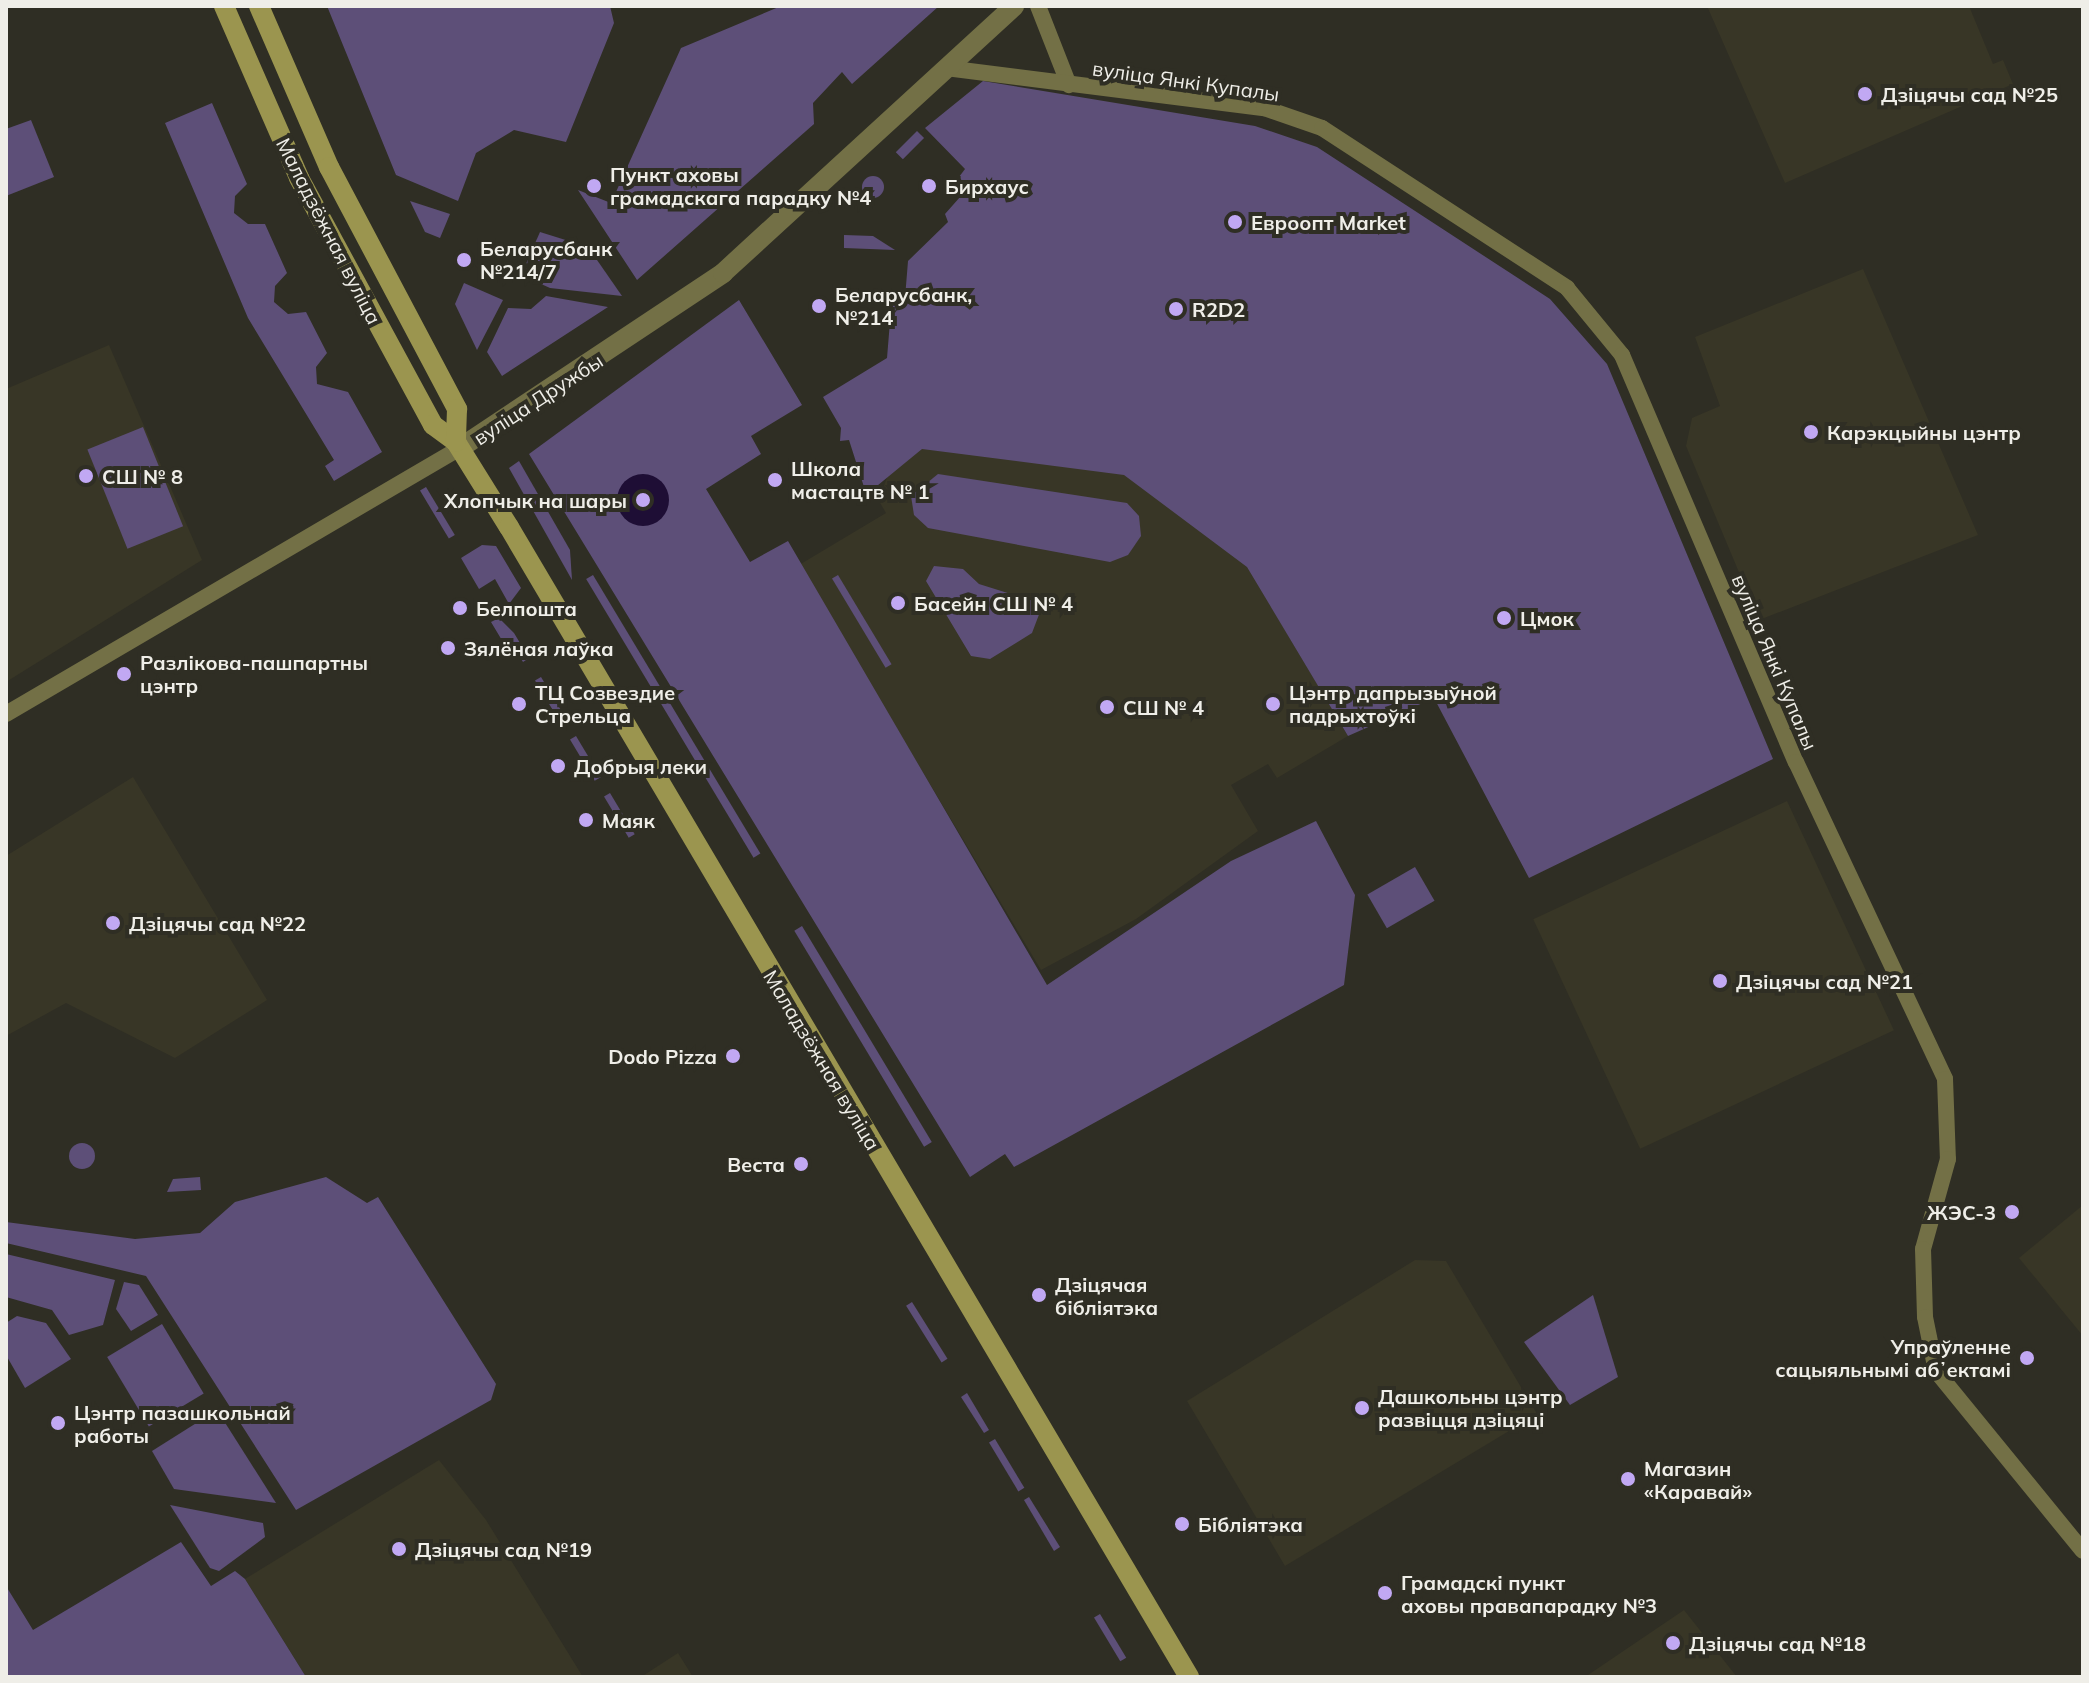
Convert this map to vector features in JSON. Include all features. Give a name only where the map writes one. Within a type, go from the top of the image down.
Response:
[{"type":"main road","name":"Маладзёжная вуліца","points":[[224,6],[299,178],[433,425],[458,445],[1189,1677]]},
{"type":"main road","name":"Маладзёжная вуліца","points":[[259,6],[329,167],[457,409],[458,445]]},
{"type":"street","name":"вуліца Дружбы","points":[[6,714],[458,445],[723,273],[1014,6]]},
{"type":"street","name":"вуліца Янкі Купалы","points":[[1038,6],[1069,85]]},
{"type":"street","name":"вуліца Янкі Купалы","points":[[946,68],[1264,108],[1322,128],[1567,288],[1622,355],[1796,762],[1945,1079],[1948,1159],[1923,1249],[1925,1317],[1936,1371],[2083,1551]]},
{"type":"shaded area","points":[[327,6],[610,6],[614,23],[566,142],[514,130],[476,153],[458,201],[396,175]]},
{"type":"shaded area","points":[[781,6],[939,6],[852,84],[842,72],[813,103],[814,124],[637,280],[578,190],[611,203],[681,48]]},
{"type":"shaded area","name":"Дзіцячы сад №25","points":[[1707,6],[1969,6],[1993,64],[2003,60],[2013,84],[1785,183]]},
{"type":"shaded area","points":[[983,81],[1255,126],[1317,147],[1550,299],[1607,364],[1773,759],[1529,878],[1434,698],[1348,736],[1247,567],[1124,475],[922,449],[872,490],[864,487],[849,440],[840,441],[841,428],[823,397],[887,358],[892,297],[905,298],[908,261],[948,222],[945,214],[968,188],[959,177],[965,169],[925,128]]},
{"type":"shaded area","points":[[212,103],[247,184],[235,196],[234,213],[248,224],[265,224],[287,273],[275,286],[274,302],[288,314],[306,312],[327,353],[316,367],[317,384],[348,392],[382,452],[334,481],[325,466],[334,460],[248,318],[165,123]]},
{"type":"shaded area","points":[[31,120],[54,177],[6,196],[6,129]]},
{"type":"shaded area","points":[[917,131],[924,138],[903,159],[896,152]]},
{"type":"shaded area","points":[[873,176],[884,187],[873,198],[862,187]]},
{"type":"shaded area","points":[[410,201],[450,214],[440,238],[425,232]]},
{"type":"shaded area","points":[[540,232],[588,247],[622,296],[550,288],[521,275]]},
{"type":"shaded area","points":[[844,235],[873,236],[895,250],[844,248]]},
{"type":"shaded area","name":"Карэкцыйны цэнтр","points":[[1863,269],[1978,535],[1759,620],[1686,446],[1692,418],[1720,406],[1695,337]]},
{"type":"shaded area","points":[[464,283],[503,300],[477,350],[455,304]]},
{"type":"shaded area","points":[[546,296],[608,307],[502,376],[487,352],[508,308],[531,309]]},
{"type":"shaded area","points":[[739,300],[802,405],[751,436],[761,454],[706,489],[750,562],[788,541],[1047,985],[1231,861],[1316,821],[1355,895],[1344,985],[1014,1167],[1005,1154],[970,1177],[529,454]]},
{"type":"shaded area","name":"СШ № 8","points":[[109,345],[202,560],[6,682],[6,389]]},
{"type":"shaded area","points":[[143,427],[183,526],[127,549],[87,449]]},
{"type":"shaded area","name":"СШ № 4","points":[[901,435],[1184,460],[1348,736],[1277,778],[1268,764],[1231,785],[1258,831],[1136,919],[1041,970],[799,565],[886,513],[879,501]]},
{"type":"shaded area","points":[[519,461],[570,550],[572,580],[509,468]]},
{"type":"shaded area","points":[[643,474],[661,482],[669,500],[661,518],[643,526],[625,518],[617,500],[625,482]]},
{"type":"shaded area","points":[[938,474],[1127,503],[1139,516],[1141,536],[1128,555],[1110,562],[928,528],[914,515],[911,496]]},
{"type":"shaded area","points":[[426,487],[455,535],[449,539],[420,491]]},
{"type":"shaded area","points":[[482,545],[496,546],[521,588],[509,604],[495,579],[479,589],[461,558]]},
{"type":"shaded area","points":[[934,566],[963,569],[979,584],[1043,604],[1032,633],[990,659],[971,656],[926,581]]},
{"type":"shaded area","points":[[593,575],[760,854],[754,858],[586,579]]},
{"type":"shaded area","points":[[838,575],[892,664],[886,668],[832,579]]},
{"type":"shaded area","points":[[499,618],[514,633],[529,658],[523,662],[512,644],[506,647],[491,622]]},
{"type":"shaded area","points":[[541,677],[566,719],[560,723],[535,681]]},
{"type":"shaded area","points":[[576,736],[601,777],[595,781],[570,740]]},
{"type":"shaded area","name":"Дзіцячы сад №22","points":[[133,777],[267,1000],[175,1058],[66,1003],[6,1036],[6,856]]},
{"type":"shaded area","points":[[610,793],[635,834],[629,838],[604,797]]},
{"type":"shaded area","name":"Дзіцячы сад №21","points":[[1787,801],[1894,1030],[1640,1149],[1533,919]]},
{"type":"shaded area","points":[[1415,867],[1434,901],[1387,928],[1367,894]]},
{"type":"shaded area","points":[[802,926],[932,1142],[924,1147],[794,931]]},
{"type":"shaded area","points":[[82,1143],[91,1147],[95,1156],[91,1165],[82,1169],[73,1165],[69,1156],[73,1147]]},
{"type":"shaded area","points":[[200,1177],[201,1190],[167,1192],[173,1179]]},
{"type":"shaded area","points":[[326,1177],[367,1203],[378,1197],[496,1384],[491,1400],[296,1510],[146,1276],[6,1243],[6,1222],[135,1239],[200,1233],[235,1202]]},
{"type":"shaded area","points":[[2083,1205],[2083,1336],[2019,1258]]},
{"type":"shaded area","points":[[6,1254],[115,1280],[103,1325],[69,1335],[52,1310],[6,1297]]},
{"type":"shaded area","name":"Дашкольны цэнтр развіцця дзіцяці","points":[[1415,1260],[1446,1261],[1537,1414],[1285,1566],[1187,1401]]},
{"type":"shaded area","points":[[124,1282],[139,1285],[158,1315],[131,1331],[116,1309]]},
{"type":"shaded area","points":[[1593,1295],[1618,1377],[1570,1405],[1524,1342]]},
{"type":"shaded area","points":[[912,1302],[948,1359],[942,1363],[906,1306]]},
{"type":"shaded area","points":[[17,1316],[46,1323],[71,1359],[25,1388],[6,1355],[6,1323]]},
{"type":"shaded area","points":[[162,1324],[204,1393],[149,1426],[107,1357]]},
{"type":"shaded area","points":[[967,1393],[989,1430],[984,1433],[961,1397]]},
{"type":"shaded area","points":[[217,1410],[276,1503],[174,1489],[152,1451]]},
{"type":"shaded area","points":[[995,1439],[1024,1488],[1018,1491],[989,1443]]},
{"type":"shaded area","name":"Дзіцячы сад №19","points":[[439,1460],[486,1520],[583,1677],[306,1677],[245,1579]]},
{"type":"shaded area","points":[[1029,1497],[1060,1547],[1054,1551],[1024,1500]]},
{"type":"shaded area","points":[[170,1505],[263,1523],[265,1537],[219,1571],[210,1568]]},
{"type":"shaded area","points":[[181,1542],[211,1586],[235,1571],[245,1579],[306,1677],[6,1677],[6,1586],[33,1630]]},
{"type":"shaded area","name":"Дзіцячы сад №18","points":[[1684,1610],[1737,1677],[1585,1677]]},
{"type":"shaded area","points":[[1100,1614],[1126,1658],[1120,1661],[1094,1618]]},
{"type":"shaded area","points":[[678,1653],[693,1677],[641,1677]]},
{"type":"place","name":"Дзіцячы сад №25","points":[[1865,94]]},
{"type":"place","name":"Пункт аховы грамадскага парадку №4","points":[[594,186]]},
{"type":"place","name":"Бирхаус","points":[[929,186]]},
{"type":"place","name":"Евроопт Market","points":[[1235,222]]},
{"type":"place","name":"Беларусбанк №214/7","points":[[464,260]]},
{"type":"place","name":"Беларусбанк, №214","points":[[819,306]]},
{"type":"place","name":"R2D2","points":[[1176,309]]},
{"type":"place","name":"Карэкцыйны цэнтр","points":[[1811,432]]},
{"type":"place","name":"СШ № 8","points":[[86,476]]},
{"type":"place","name":"Школа мастацтв № 1","points":[[775,480]]},
{"type":"place","name":"Хлопчык на шары","points":[[643,500]]},
{"type":"place","name":"Басейн СШ № 4","points":[[898,603]]},
{"type":"place","name":"Белпошта","points":[[460,608]]},
{"type":"place","name":"Цмок","points":[[1504,618]]},
{"type":"place","name":"Зялёная лаўка","points":[[448,648]]},
{"type":"place","name":"Разлікова-пашпартны цэнтр","points":[[124,674]]},
{"type":"place","name":"ТЦ Созвездие Стрельца","points":[[519,704]]},
{"type":"place","name":"Цэнтр дапрызыўной падрыхтоўкі","points":[[1273,704]]},
{"type":"place","name":"СШ № 4","points":[[1107,707]]},
{"type":"place","name":"Добрыя леки","points":[[558,766]]},
{"type":"place","name":"Маяк","points":[[586,820]]},
{"type":"place","name":"Дзіцячы сад №22","points":[[113,923]]},
{"type":"place","name":"Дзіцячы сад №21","points":[[1720,981]]},
{"type":"place","name":"Dodo Pizza","points":[[733,1056]]},
{"type":"place","name":"Веста","points":[[801,1164]]},
{"type":"place","name":"ЖЭС-3","points":[[2012,1212]]},
{"type":"place","name":"Дзіцячая бібліятэка","points":[[1039,1295]]},
{"type":"place","name":"Упраўленне сацыяльнымі абʼектамі","points":[[2027,1358]]},
{"type":"place","name":"Дашкольны цэнтр развіцця дзіцяці","points":[[1362,1408]]},
{"type":"place","name":"Цэнтр пазашкольнай работы","points":[[58,1423]]},
{"type":"place","name":"Магазин «Каравай»","points":[[1628,1479]]},
{"type":"place","name":"Бібліятэка","points":[[1182,1524]]},
{"type":"place","name":"Дзіцячы сад №19","points":[[399,1549]]},
{"type":"place","name":"Грамадскі пункт аховы правапарадку №3","points":[[1385,1593]]},
{"type":"place","name":"Дзіцячы сад №18","points":[[1673,1643]]}]
